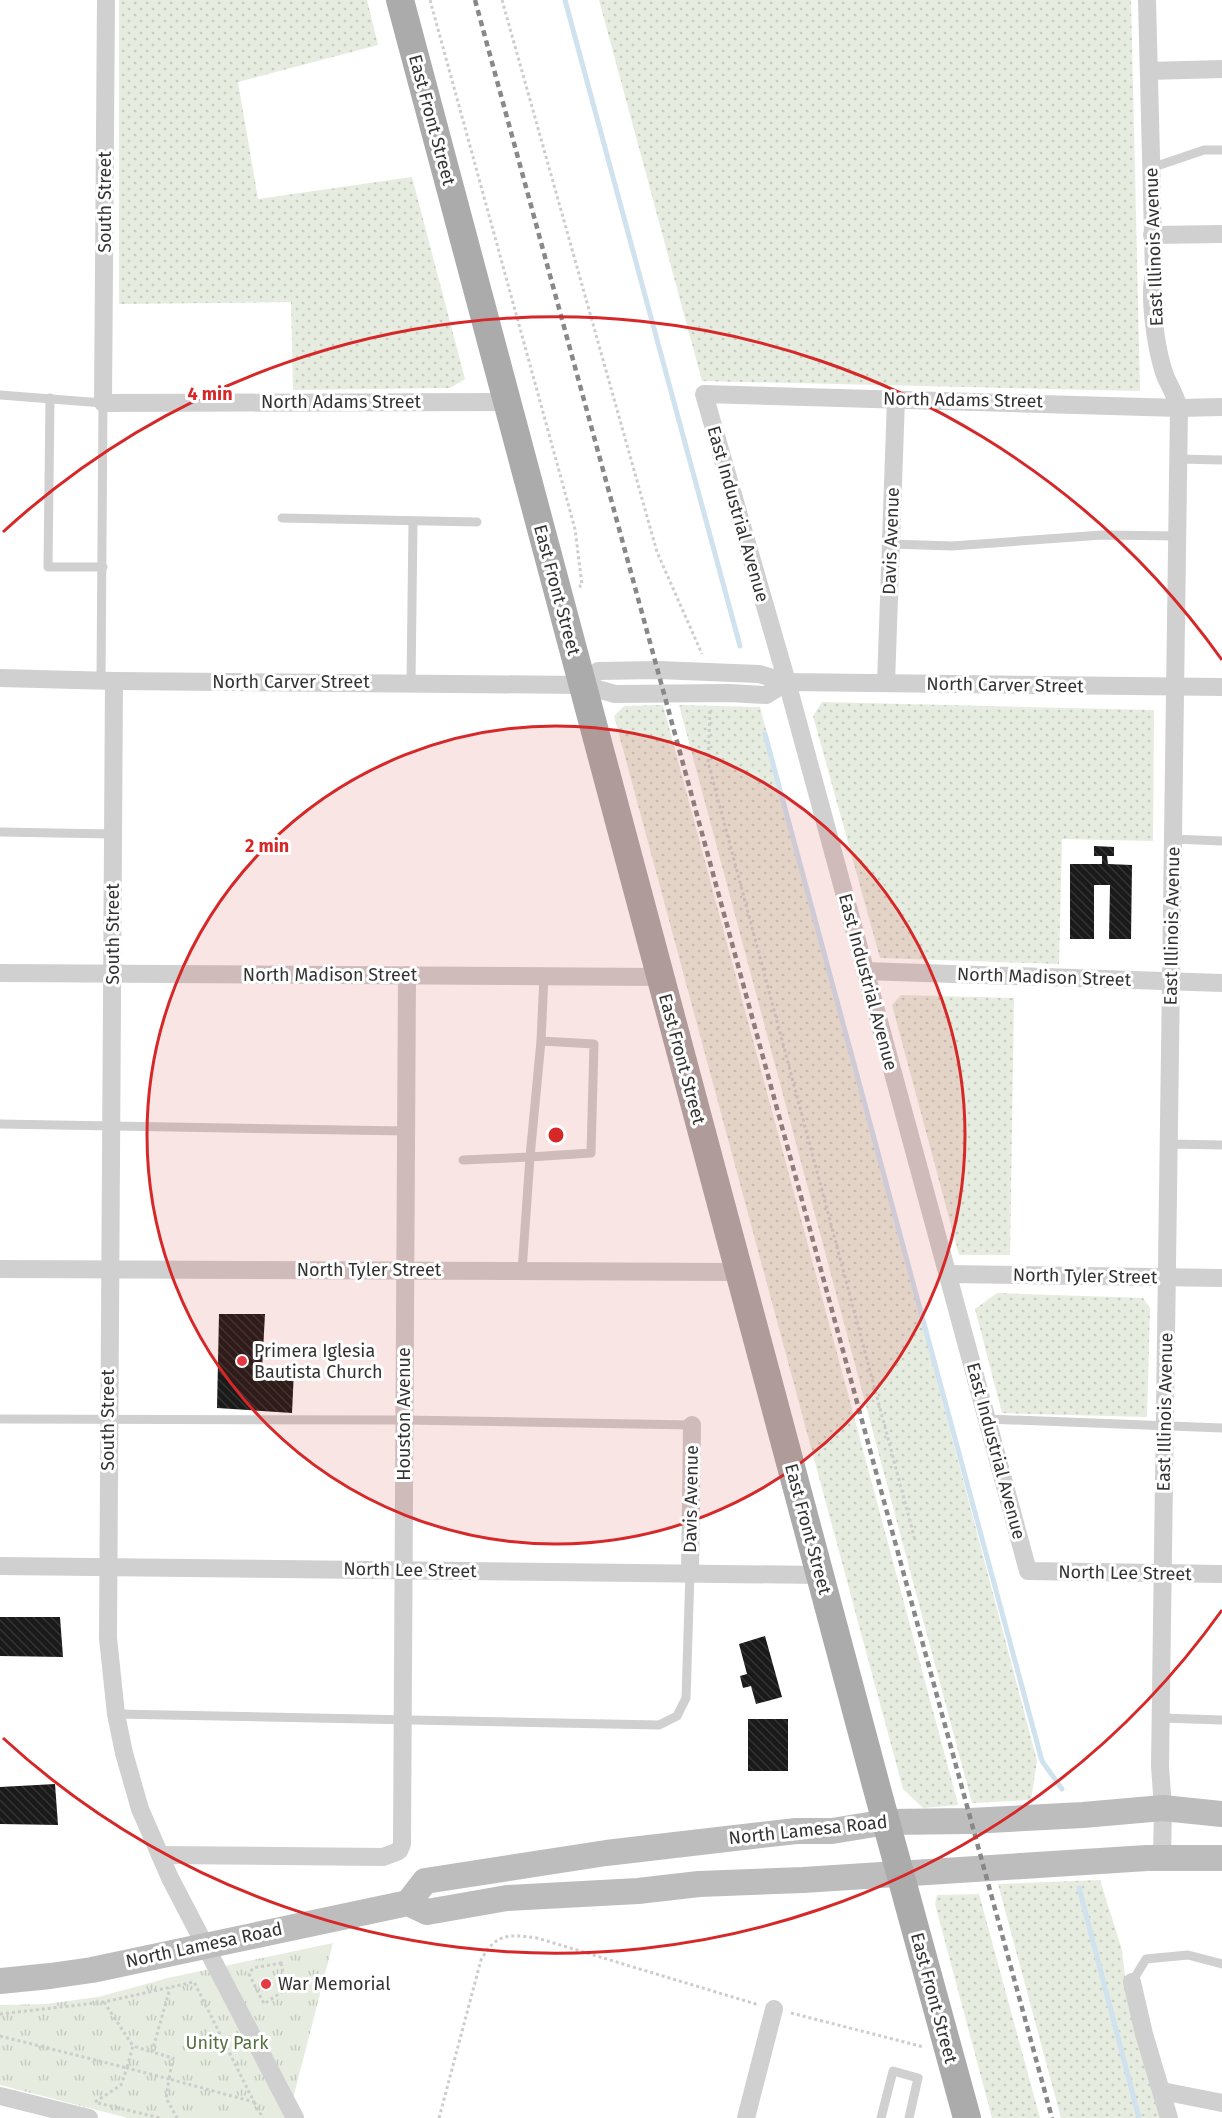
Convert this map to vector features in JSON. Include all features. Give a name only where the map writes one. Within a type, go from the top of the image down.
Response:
[{"type":"main road","name":"East Front Street","points":[[400,0],[967,2118]]},
{"type":"main road","name":"North Lamesa Road","points":[[408,1903],[425,1881],[606,1853],[796,1831],[832,1831],[887,1821],[970,1821],[1163,1808],[1222,1814]]},
{"type":"main road","name":"North Lamesa Road","points":[[0,1981],[50,1977],[92,1970],[408,1903],[428,1912],[507,1898],[638,1891],[699,1884],[1162,1857],[1222,1858]]},
{"type":"street","name":"South Street","points":[[103,403],[106,0]]},
{"type":"street","name":"East Illinois Avenue","points":[[1147,0],[1153,323],[1159,344],[1159,354],[1179,408],[1160,1766],[1163,1808],[1162,1857]]},
{"type":"street","points":[[1149,71],[1222,69]]},
{"type":"street","points":[[1152,235],[1222,234]]},
{"type":"street","name":"North Adams Street","points":[[704,394],[1179,408],[1222,407]]},
{"type":"street","name":"East Industrial Avenue","points":[[704,394],[787,682],[1028,1571]]},
{"type":"street","name":"Davis Avenue","points":[[886,683],[896,399]]},
{"type":"street","name":"North Adams Street","points":[[103,403],[506,402]]},
{"type":"street","name":"North Carver Street","points":[[583,685],[598,671],[658,670],[759,674],[787,682],[1222,687]]},
{"type":"street","name":"North Carver Street","points":[[0,678],[583,685],[615,694],[766,695],[787,682]]},
{"type":"street","name":"South Street","points":[[108,681],[113,834],[108,1638],[116,1714],[140,1809],[170,1878],[295,2118]]},
{"type":"street","name":"North Madison Street","points":[[865,971],[1222,983]]},
{"type":"street","name":"North Madison Street","points":[[0,973],[660,977]]},
{"type":"street","name":"Houston Avenue","points":[[160,1855],[367,1858],[383,1857],[399,1851],[402,1844],[406,975]]},
{"type":"street","name":"North Tyler Street","points":[[0,1269],[739,1272]]},
{"type":"street","name":"North Tyler Street","points":[[948,1274],[1222,1278]]},
{"type":"street","name":"Davis Avenue","points":[[690,1572],[692,1425]]},
{"type":"street","name":"North Lee Street","points":[[0,1566],[820,1575]]},
{"type":"street","name":"North Lee Street","points":[[1028,1571],[1222,1574]]},
{"type":"street","points":[[1132,1982],[1144,2034],[1169,2118]]},
{"type":"street","points":[[746,2118],[774,2009]]},
{"type":"street","points":[[1162,2091],[1222,2103]]},
{"type":"street","points":[[0,2096],[92,2110]]},
{"type":"lane","points":[[1151,168],[1204,150],[1222,150]]},
{"type":"lane","points":[[0,395],[103,403],[103,567],[108,681]]},
{"type":"lane","points":[[50,398],[48,567],[103,567]]},
{"type":"lane","points":[[1178,459],[1222,460]]},
{"type":"lane","points":[[282,518],[477,522]]},
{"type":"lane","points":[[411,683],[413,522]]},
{"type":"lane","points":[[891,544],[951,546],[1102,535],[1178,536]]},
{"type":"lane","points":[[0,832],[113,834]]},
{"type":"lane","points":[[1173,839],[1222,841]]},
{"type":"lane","points":[[522,1271],[541,1041],[544,976]]},
{"type":"lane","points":[[462,1160],[591,1153],[594,1044],[541,1041]]},
{"type":"lane","points":[[0,1124],[406,1131]]},
{"type":"lane","points":[[1169,1144],[1222,1145]]},
{"type":"lane","points":[[0,1419],[404,1420],[692,1425]]},
{"type":"lane","points":[[987,1419],[1222,1428]]},
{"type":"lane","points":[[116,1714],[659,1725],[677,1716],[687,1698],[690,1572]]},
{"type":"lane","points":[[1161,1718],[1222,1720]]},
{"type":"lane","points":[[1132,1982],[1146,1959],[1188,1955],[1222,1964]]},
{"type":"lane","points":[[881,2118],[892,2071],[918,2078],[909,2118]]},
{"type":"path","points":[[430,0],[575,529],[582,585],[560,600]]},
{"type":"path","points":[[502,0],[657,552],[710,672]]},
{"type":"path","points":[[710,694],[708,762],[915,1540]]},
{"type":"path","points":[[439,2118],[481,1960],[488,1946],[499,1939],[515,1935],[537,1938],[774,2009],[949,2054]]},
{"type":"path","points":[[281,1963],[286,1989],[264,2004],[249,1974],[253,1968],[281,1963]]},
{"type":"path","points":[[0,2014],[104,2002],[194,1982],[263,2118]]},
{"type":"path","points":[[152,2052],[170,1988]]},
{"type":"path","points":[[104,2002],[133,2046],[173,2058],[166,2098],[177,2118]]},
{"type":"path","points":[[0,2036],[254,2102]]},
{"type":"path","points":[[92,2110],[121,2085],[133,2046]]},
{"type":"green space","points":[[119,0],[367,0],[378,45],[238,82],[258,199],[412,177],[465,379],[450,388],[293,390],[291,302],[119,304]]},
{"type":"green space","points":[[599,0],[1131,0],[1140,391],[702,381]]},
{"type":"green space","points":[[822,702],[1154,710],[1153,841],[1062,839],[1059,964],[880,958],[813,716]]},
{"type":"green space","points":[[663,705],[958,1805],[923,1808],[903,1789],[614,716],[624,706]]},
{"type":"green space","points":[[679,705],[760,707],[1037,1761],[1031,1800],[972,1803]]},
{"type":"green space","points":[[901,995],[1014,998],[1010,1255],[959,1255],[892,1005]]},
{"type":"green space","points":[[997,1293],[1143,1298],[1150,1308],[1147,1417],[1002,1413],[975,1309]]},
{"type":"green space","points":[[1100,1880],[1122,1950],[1126,1984],[1160,2118],[1061,2118],[998,1884]]},
{"type":"green space","points":[[979,1894],[1040,2118],[992,2118],[935,1904],[937,1895]]},
{"type":"green space","name":"Unity Park","points":[[333,1943],[288,2118],[128,2118],[0,2085],[0,2005],[46,2004],[98,1997],[168,1978]]},
{"type":"building","points":[[1094,846],[1114,847],[1114,856],[1107,856],[1108,864],[1132,865],[1131,939],[1109,939],[1110,885],[1094,885],[1094,939],[1070,939],[1070,864],[1102,864],[1102,856],[1094,856]]},
{"type":"building","name":"Primera Iglesia Bautista Church","points":[[219,1314],[265,1314],[262,1370],[294,1370],[292,1413],[217,1408]]},
{"type":"building","points":[[0,1617],[60,1617],[63,1657],[0,1656]]},
{"type":"building","points":[[765,1636],[782,1697],[756,1704],[751,1686],[743,1688],[740,1676],[747,1674],[739,1644]]},
{"type":"building","points":[[748,1719],[788,1719],[788,1771],[748,1771]]},
{"type":"building","points":[[55,1784],[58,1825],[0,1824],[0,1787]]},
{"type":"waterway","points":[[565,0],[740,646]]},
{"type":"waterway","points":[[765,734],[1042,1761],[1062,1789]]},
{"type":"waterway","points":[[1079,1888],[1139,2118]]},
{"type":"railway","points":[[475,0],[1052,2118]]},
{"type":"place","name":"Primera Iglesia Bautista Church","points":[[242,1361]]},
{"type":"place","name":"War Memorial","points":[[266,1984]]}]
